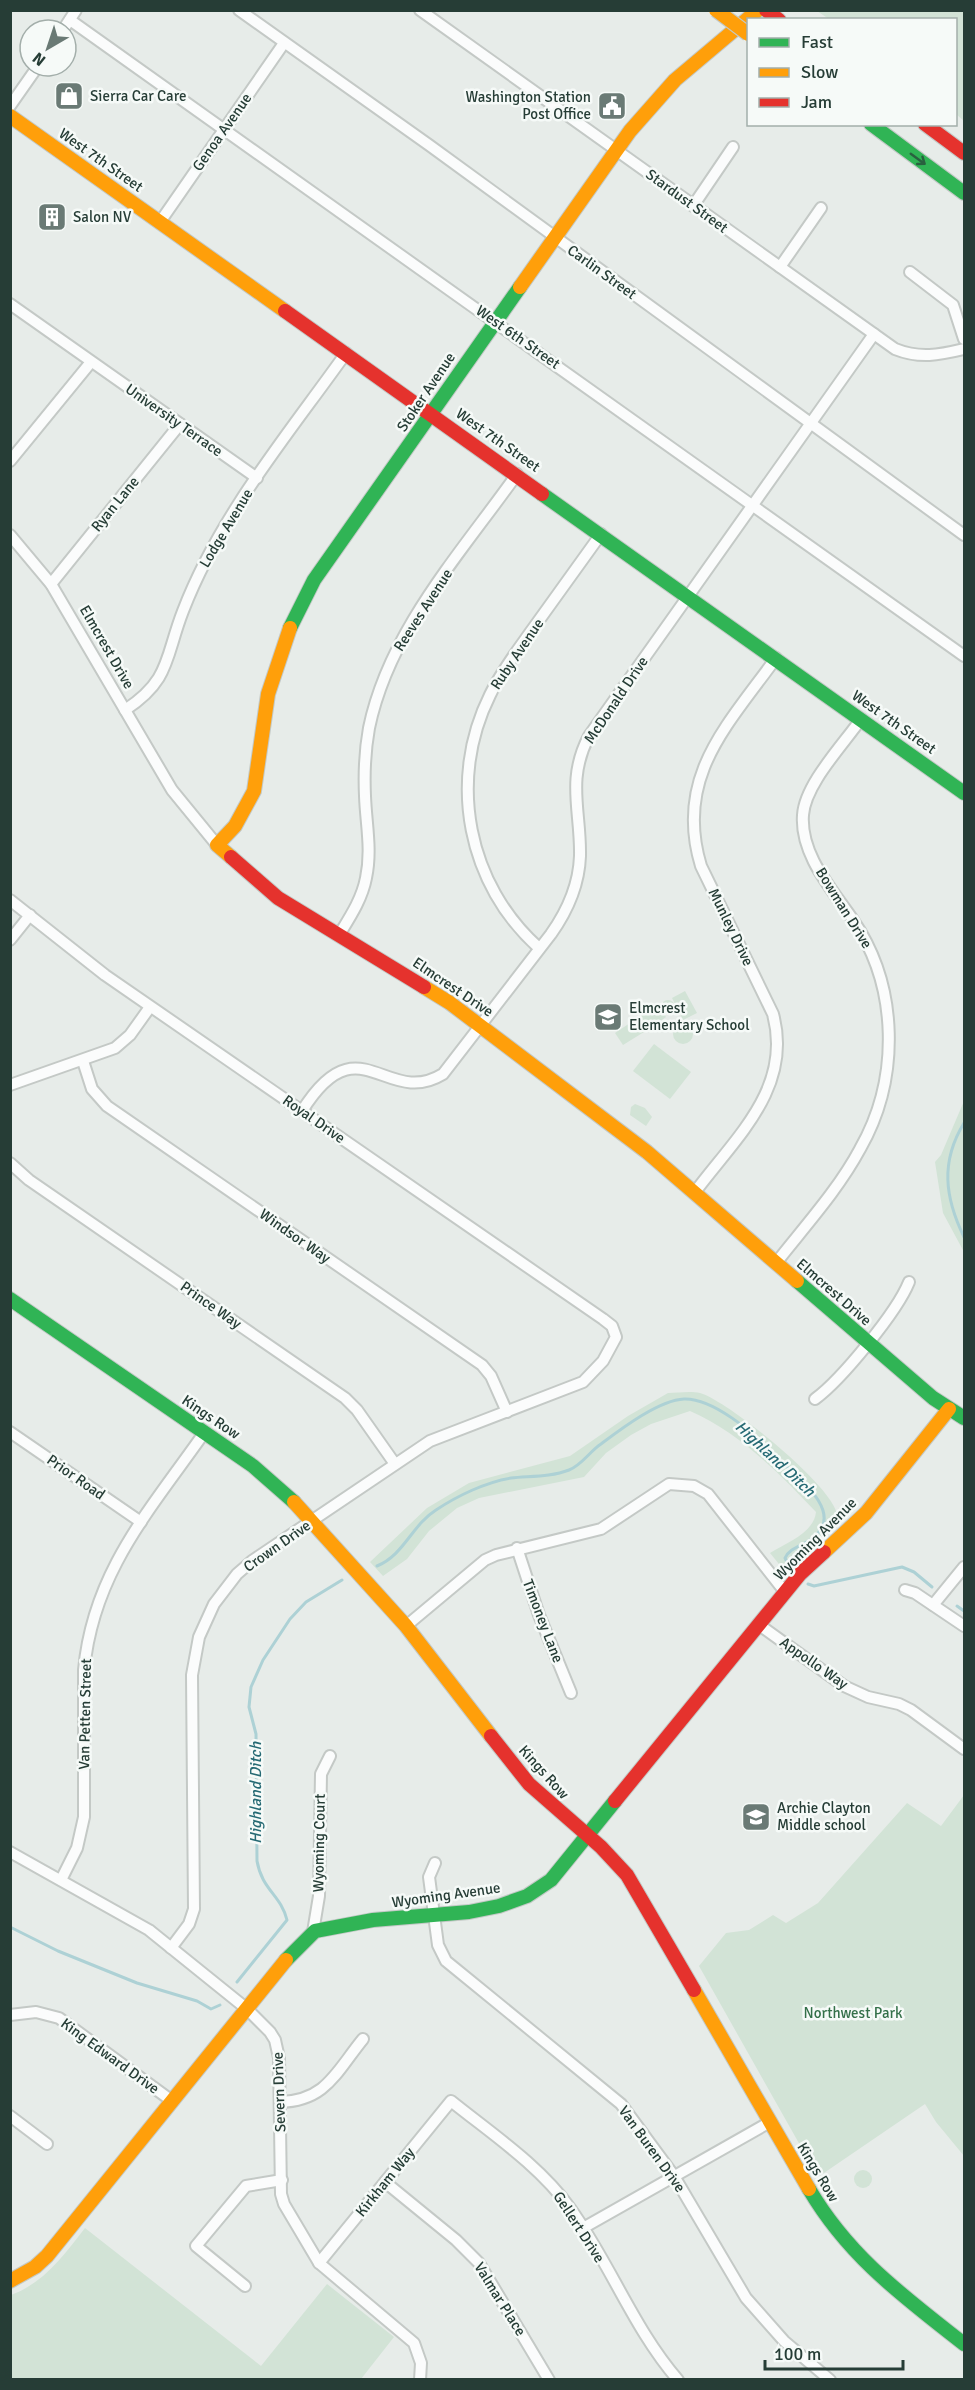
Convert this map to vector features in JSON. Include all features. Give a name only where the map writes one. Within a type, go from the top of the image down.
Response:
[{"type":"main road","points":[[716,10],[747,33]]},
{"type":"main road","name":"Stoker Avenue","points":[[217,845],[241,819],[255,793],[264,713],[271,679],[282,644],[303,598],[616,150],[675,80],[747,19]]},
{"type":"main road","name":"West 7th Street","points":[[10,116],[964,793]]},
{"type":"main road","points":[[874,126],[964,193]]},
{"type":"main road","points":[[928,126],[964,153]]},
{"type":"main road","name":"Elmcrest Drive","points":[[217,845],[278,898],[434,992],[482,1025],[695,1192],[867,1342],[949,1409]]},
{"type":"main road","name":"Kings Row","points":[[10,1299],[272,1481],[312,1521],[406,1626],[529,1784],[613,1858],[634,1886],[826,2218],[842,2239],[876,2274],[964,2344]]},
{"type":"main road","points":[[949,1409],[964,1418]]},
{"type":"main road","name":"Wyoming Avenue","points":[[314,1932],[501,1906],[527,1897],[551,1880],[785,1592],[809,1564],[866,1513],[949,1409]]},
{"type":"main road","points":[[10,2281],[35,2267],[47,2256],[295,1949],[314,1932]]},
{"type":"street","name":"Carlin Street","points":[[239,10],[964,535]]},
{"type":"street","name":"Stardust Street","points":[[420,10],[895,348],[916,356],[940,355],[964,349]]},
{"type":"street","name":"West 6th Street","points":[[73,15],[224,128],[964,656]]},
{"type":"street","name":"Genoa Avenue","points":[[160,222],[284,43]]},
{"type":"street","points":[[10,106],[30,78]]},
{"type":"street","points":[[693,206],[734,147]]},
{"type":"street","points":[[780,267],[821,208]]},
{"type":"street","points":[[910,272],[953,305],[964,339]]},
{"type":"street","name":"University Terrace","points":[[10,304],[256,478]]},
{"type":"street","name":"McDonald Drive","points":[[302,1111],[326,1078],[344,1069],[366,1070],[410,1082],[421,1082],[437,1077],[448,1069],[539,948],[567,909],[576,882],[580,853],[575,777],[583,748],[752,504],[874,334]]},
{"type":"street","name":"Lodge Avenue","points":[[125,710],[142,698],[160,678],[182,613],[205,559],[225,524],[346,353]]},
{"type":"street","points":[[10,461],[15,448],[91,362]]},
{"type":"street","name":"Ryan Lane","points":[[51,584],[180,424]]},
{"type":"street","name":"Reeves Avenue","points":[[339,935],[358,903],[367,876],[370,851],[365,794],[366,756],[373,713],[383,680],[412,621],[517,474]]},
{"type":"street","name":"Ruby Avenue","points":[[539,948],[506,913],[480,864],[468,810],[468,773],[474,735],[498,679],[601,534]]},
{"type":"street","name":"Elmcrest Drive","points":[[10,536],[51,584],[172,790],[217,845]]},
{"type":"street","name":"Munley Drive","points":[[695,1192],[760,1106],[770,1089],[776,1069],[778,1036],[772,1014],[701,866],[695,841],[693,816],[695,790],[708,754],[776,658]]},
{"type":"street","name":"Bowman Drive","points":[[776,1263],[859,1152],[882,1096],[888,1065],[887,1010],[874,960],[860,929],[812,859],[803,839],[802,828],[803,808],[812,788],[861,719]]},
{"type":"street","name":"Royal Drive","points":[[10,900],[150,1007],[603,1319],[612,1326],[616,1337]]},
{"type":"street","points":[[10,940],[30,915]]},
{"type":"street","points":[[10,1085],[108,1052],[124,1042],[150,1007]]},
{"type":"street","name":"Windsor Way","points":[[83,1061],[92,1089],[107,1106],[482,1365],[491,1376],[507,1412]]},
{"type":"street","name":"Prince Way","points":[[10,1163],[29,1180],[345,1398],[357,1410],[395,1464]]},
{"type":"street","points":[[815,1399],[830,1386],[867,1342],[900,1300],[909,1282]]},
{"type":"street","name":"Crown Drive","points":[[171,1948],[189,1924],[194,1910],[192,1675],[199,1637],[214,1604],[237,1574],[252,1561],[430,1441],[583,1382],[603,1361],[616,1337]]},
{"type":"street","name":"Prior Road","points":[[10,1432],[141,1522]]},
{"type":"street","name":"Van Petten Street","points":[[61,1880],[77,1848],[84,1816],[84,1670],[90,1623],[106,1578],[141,1522],[204,1433]]},
{"type":"street","points":[[406,1626],[485,1560],[516,1548],[601,1529],[661,1487],[669,1484],[687,1484],[700,1489],[712,1499],[785,1592]]},
{"type":"street","name":"Timoney Lane","points":[[516,1548],[539,1615],[571,1694]]},
{"type":"street","points":[[933,1605],[964,1567]]},
{"type":"street","points":[[905,1590],[915,1593],[964,1626]]},
{"type":"street","name":"Appollo Way","points":[[758,1624],[844,1686],[855,1692],[899,1704],[911,1710],[964,1749]]},
{"type":"street","name":"Wyoming Court","points":[[314,1932],[318,1896],[321,1774],[330,1756]]},
{"type":"street","name":"Severn Drive","points":[[10,1852],[133,1918],[247,2009],[275,2040],[279,2058],[284,2204],[319,2264],[408,2336],[419,2353],[420,2379]]},
{"type":"street","name":"Van Buren Drive","points":[[435,1863],[429,1877],[438,1945],[446,1961],[621,2104],[674,2176],[746,2298],[784,2341],[830,2379]]},
{"type":"street","name":"King Edward Drive","points":[[10,2015],[36,2012],[59,2018],[172,2101]]},
{"type":"street","points":[[280,2102],[297,2102],[316,2094],[363,2039]]},
{"type":"street","name":"Kirkham Way","points":[[319,2264],[451,2101]]},
{"type":"street","name":"Gellert Drive","points":[[451,2101],[541,2175],[564,2200],[583,2228],[639,2325],[678,2379]]},
{"type":"street","points":[[10,2116],[47,2144]]},
{"type":"street","points":[[583,2228],[770,2122]]},
{"type":"street","points":[[245,2286],[196,2246],[246,2186],[282,2180]]},
{"type":"street","name":"Valmar Place","points":[[385,2182],[456,2240],[479,2263],[549,2379]]},
{"type":"green space","points":[[817,11],[964,11],[964,121],[957,115],[957,18],[828,18]]},
{"type":"green space","points":[[685,991],[697,1013],[683,1020],[672,998]]},
{"type":"green space","points":[[665,1000],[671,1000],[675,1007],[671,1014],[665,1014],[661,1010],[661,1004]]},
{"type":"green space","points":[[658,1005],[666,1017],[646,1031],[637,1019]]},
{"type":"green space","points":[[636,1019],[644,1032],[623,1045],[615,1033]]},
{"type":"green space","points":[[683,1024],[690,1027],[693,1034],[690,1041],[683,1044],[676,1041],[673,1034],[676,1027]]},
{"type":"green space","points":[[654,1044],[691,1072],[670,1099],[633,1071]]},
{"type":"green space","points":[[964,1101],[964,1252],[943,1213],[935,1162],[941,1155]]},
{"type":"green space","points":[[635,1104],[645,1108],[652,1117],[646,1126],[630,1115],[631,1107]]},
{"type":"green space","points":[[696,1392],[714,1399],[780,1448],[821,1488],[833,1504],[837,1517],[831,1530],[783,1569],[770,1553],[805,1532],[816,1512],[788,1483],[742,1442],[690,1411],[651,1424],[631,1435],[606,1453],[584,1477],[479,1498],[457,1508],[429,1531],[407,1559],[383,1576],[370,1562],[427,1508],[469,1483],[570,1456],[628,1416],[668,1393]]},
{"type":"green space","name":"Northwest Park","points":[[964,1795],[964,2156],[936,2122],[925,2104],[818,2177],[699,1966],[726,1933],[749,1930],[773,1915],[786,1923],[818,1903],[907,1803],[941,1826]]},
{"type":"green space","points":[[863,2170],[869,2173],[872,2179],[869,2185],[863,2188],[857,2185],[854,2179],[857,2173]]},
{"type":"green space","points":[[85,2228],[261,2366],[327,2284],[394,2337],[361,2379],[11,2379],[11,2295],[23,2290],[43,2276]]},
{"type":"waterway","name":"Highland Ditch","points":[[964,1123],[956,1137],[948,1166],[949,1194],[964,1237]]},
{"type":"waterway","name":"Highland Ditch","points":[[377,1566],[394,1555],[428,1516],[453,1500],[472,1490],[501,1480],[548,1475],[569,1470],[641,1416],[663,1404],[684,1399],[695,1400],[720,1410],[744,1427],[802,1481],[820,1504],[824,1515],[822,1526],[814,1537],[787,1554],[785,1558],[789,1566]]},
{"type":"waterway","name":"Highland Ditch","points":[[808,1584],[814,1586],[902,1567],[914,1572],[932,1587]]},
{"type":"waterway","name":"Highland Ditch","points":[[237,1982],[287,1920],[280,1904],[263,1879],[257,1861],[256,1734],[249,1707],[251,1687],[263,1660],[290,1619],[306,1602],[342,1580]]},
{"type":"waterway","name":"Highland Ditch","points":[[957,1606],[964,1611]]},
{"type":"waterway","name":"Highland Ditch","points":[[10,1927],[58,1951],[137,1983],[197,2001],[211,2009],[220,2005]]},
{"type":"traffic: fast","points":[[874,126],[964,193]]},
{"type":"traffic: fast","points":[[290,628],[314,580],[520,287]]},
{"type":"traffic: fast","points":[[542,494],[964,793]]},
{"type":"traffic: fast","points":[[797,1281],[933,1398],[964,1418]]},
{"type":"traffic: fast","points":[[10,1299],[253,1466],[294,1502]]},
{"type":"traffic: fast","points":[[286,1960],[315,1931],[373,1920],[469,1912],[499,1906],[527,1896],[551,1880],[615,1801]]},
{"type":"traffic: fast","points":[[809,2189],[825,2213],[860,2255],[899,2292],[964,2344]]},
{"type":"traffic: slow","points":[[716,10],[747,33]]},
{"type":"traffic: slow","points":[[749,18],[758,10]]},
{"type":"traffic: slow","points":[[520,287],[630,131],[675,80],[747,19]]},
{"type":"traffic: slow","points":[[10,116],[285,311]]},
{"type":"traffic: slow","points":[[231,857],[217,845],[235,826],[254,791],[268,694],[290,628]]},
{"type":"traffic: slow","points":[[424,987],[450,1003],[647,1152],[797,1281]]},
{"type":"traffic: slow","points":[[824,1552],[866,1513],[949,1409]]},
{"type":"traffic: slow","points":[[294,1502],[406,1626],[491,1736]]},
{"type":"traffic: slow","points":[[10,2281],[35,2267],[47,2256],[286,1960]]},
{"type":"traffic: slow","points":[[694,1990],[809,2189]]},
{"type":"traffic: jam","points":[[766,10],[776,18]]},
{"type":"traffic: jam","points":[[928,126],[964,153]]},
{"type":"traffic: jam","points":[[285,311],[542,494]]},
{"type":"traffic: jam","points":[[231,857],[278,898],[424,987]]},
{"type":"traffic: jam","points":[[615,1801],[800,1574],[824,1552]]},
{"type":"traffic: jam","points":[[491,1736],[529,1784],[601,1847],[627,1875],[694,1990]]},
{"type":"place","name":"Sierra Car Care","points":[[69,96]]},
{"type":"place","name":"Washington Station Post Office","points":[[612,106]]},
{"type":"place","name":"Salon NV","points":[[52,217]]},
{"type":"place","name":"Elmcrest Elementary School","points":[[608,1017]]},
{"type":"place","name":"Archie Clayton Middle school","points":[[756,1817]]}]
